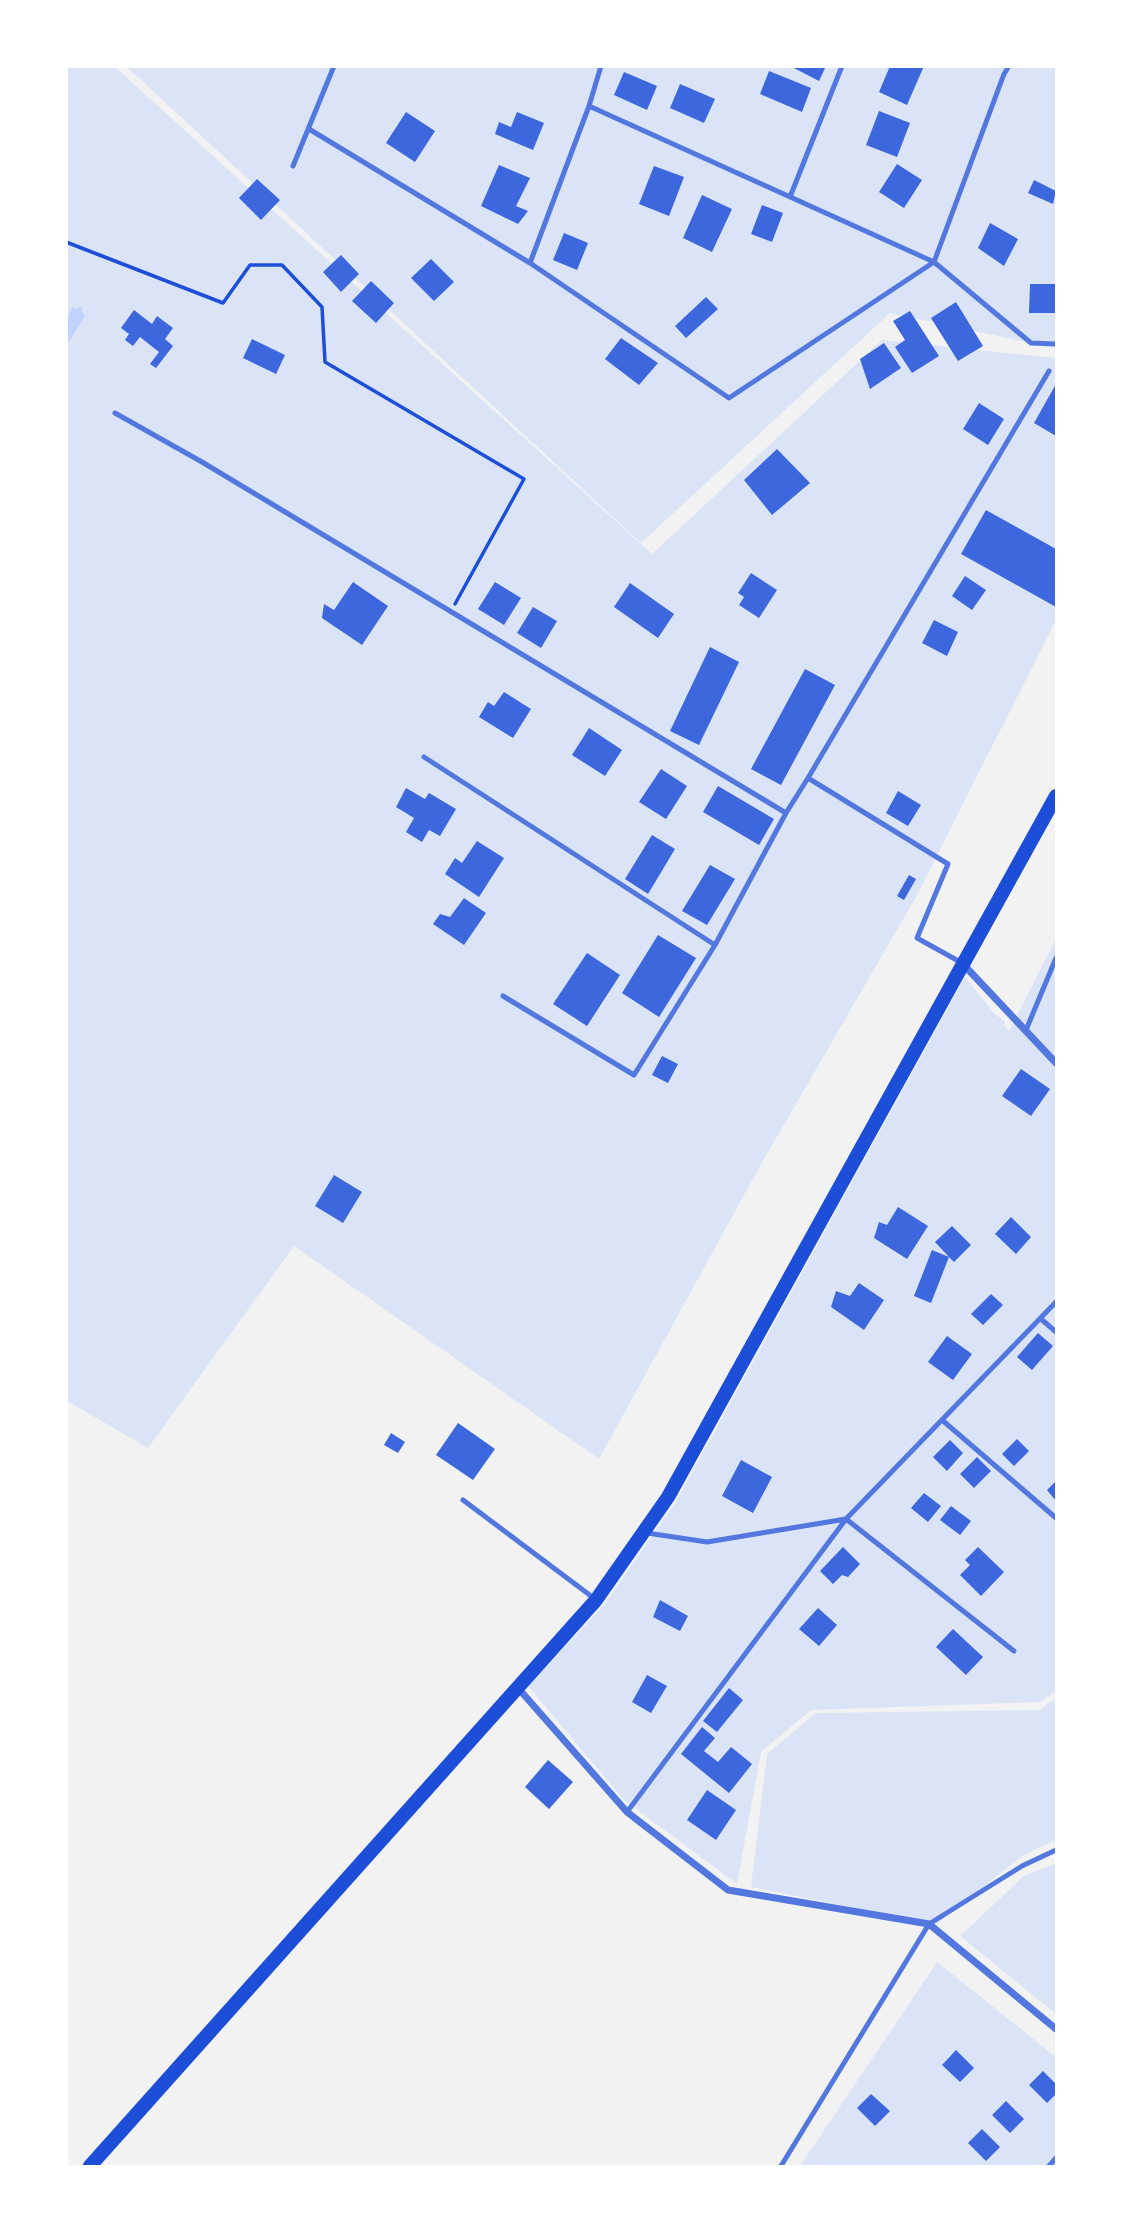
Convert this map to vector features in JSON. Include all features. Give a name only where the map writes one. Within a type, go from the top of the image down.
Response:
[{"type":"main road","points":[[90,2166],[596,1600],[644,1533],[668,1497],[1056,796]]},
{"type":"street","points":[[962,963],[1056,1063]]},
{"type":"street","points":[[518,1688],[627,1812],[728,1891],[929,1924],[1056,2029]]},
{"type":"lane","points":[[293,166],[334,66]]},
{"type":"lane","points":[[530,263],[589,106],[601,66]]},
{"type":"lane","points":[[790,197],[842,66]]},
{"type":"lane","points":[[309,129],[530,263],[729,398],[934,262],[1009,66]]},
{"type":"lane","points":[[589,106],[934,262],[1031,343],[1056,344]]},
{"type":"lane","points":[[503,996],[634,1075],[715,945],[786,813],[1049,370]]},
{"type":"lane","points":[[115,413],[202,462],[786,813]]},
{"type":"lane","points":[[424,757],[715,945]]},
{"type":"lane","points":[[808,778],[948,864],[917,938],[962,963]]},
{"type":"lane","points":[[1026,1030],[1056,958]]},
{"type":"lane","points":[[627,1812],[846,1519],[1056,1302]]},
{"type":"lane","points":[[1041,1319],[1056,1332]]},
{"type":"lane","points":[[942,1420],[1056,1518]]},
{"type":"lane","points":[[463,1500],[596,1600]]},
{"type":"lane","points":[[644,1533],[707,1542],[846,1519],[1014,1651]]},
{"type":"lane","points":[[781,2166],[929,1924],[1022,1866],[1056,1850]]},
{"type":"lane","points":[[1049,2166],[1056,2158]]},
{"type":"path","points":[[66,242],[223,303],[250,265],[282,265],[322,307],[325,362],[524,479],[451,612]]},
{"type":"shaded area","points":[[67,67],[115,67],[652,554],[882,340],[1056,358],[1056,620],[916,897],[760,1166],[599,1459],[294,1246],[148,1448],[67,1401]]},
{"type":"shaded area","points":[[127,67],[1056,67],[1056,344],[1031,343],[890,313],[641,543]]},
{"type":"shaded area","points":[[1056,939],[1056,1691],[1040,1702],[811,1710],[761,1752],[737,1884],[624,1800],[528,1686],[603,1606],[675,1503],[965,977],[993,1012],[1005,1022],[1004,1025],[1009,1031]]},
{"type":"shaded area","points":[[1056,1698],[1056,1840],[1022,1856],[937,1924],[751,1887],[767,1754],[816,1713],[1040,1710]]},
{"type":"shaded area","points":[[1056,1863],[1056,2014],[960,1936],[1024,1876]]},
{"type":"shaded area","points":[[937,1962],[1056,2057],[1056,2166],[800,2166]]},
{"type":"water","points":[[82,306],[85,315],[69,342],[67,317],[73,307],[76,309]]},
{"type":"building","points":[[790,66],[826,66],[819,81]]},
{"type":"building","points":[[890,66],[924,66],[907,105],[879,92]]},
{"type":"building","points":[[769,71],[811,88],[802,112],[760,94]]},
{"type":"building","points":[[624,72],[657,86],[647,110],[614,95]]},
{"type":"building","points":[[680,84],[715,99],[704,123],[670,108]]},
{"type":"building","points":[[879,111],[910,123],[897,157],[866,145]]},
{"type":"building","points":[[406,112],[435,131],[415,162],[386,143]]},
{"type":"building","points":[[517,112],[544,123],[533,150],[495,134],[499,122],[511,127]]},
{"type":"building","points":[[897,164],[922,180],[904,208],[879,192]]},
{"type":"building","points":[[499,165],[530,178],[516,206],[528,211],[518,224],[481,206]]},
{"type":"building","points":[[654,166],[684,177],[669,216],[639,204]]},
{"type":"building","points":[[257,179],[280,200],[261,220],[239,198]]},
{"type":"building","points":[[1034,180],[1056,191],[1053,204],[1028,193]]},
{"type":"building","points":[[702,195],[732,209],[712,252],[683,238]]},
{"type":"building","points":[[762,205],[783,213],[772,242],[751,234]]},
{"type":"building","points":[[990,223],[1018,239],[1004,266],[978,248]]},
{"type":"building","points":[[564,233],[588,243],[577,270],[553,260]]},
{"type":"building","points":[[341,255],[359,274],[341,292],[323,272]]},
{"type":"building","points":[[431,259],[454,282],[434,301],[411,278]]},
{"type":"building","points":[[371,281],[394,303],[376,323],[352,301]]},
{"type":"building","points":[[1030,284],[1056,284],[1056,313],[1029,313]]},
{"type":"building","points":[[706,297],[718,309],[686,338],[675,326]]},
{"type":"building","points":[[956,302],[983,346],[958,361],[931,318]]},
{"type":"building","points":[[134,310],[152,324],[157,316],[173,328],[165,339],[173,346],[156,368],[150,364],[159,352],[140,337],[133,346],[125,340],[129,334],[121,328]]},
{"type":"building","points":[[910,311],[939,356],[912,373],[895,347],[905,340],[893,321]]},
{"type":"building","points":[[621,338],[658,363],[639,385],[605,359]]},
{"type":"building","points":[[252,339],[285,355],[276,374],[243,358]]},
{"type":"building","points":[[884,343],[901,368],[870,389],[860,359]]},
{"type":"building","points":[[1056,384],[1056,436],[1034,423]]},
{"type":"building","points":[[979,403],[1004,419],[988,445],[963,429]]},
{"type":"building","points":[[777,449],[810,483],[772,515],[744,480]]},
{"type":"building","points":[[986,510],[1056,549],[1056,607],[961,554]]},
{"type":"building","points":[[751,573],[777,590],[759,618],[739,605],[744,597],[738,593]]},
{"type":"building","points":[[965,576],[986,590],[972,610],[952,596]]},
{"type":"building","points":[[353,582],[388,606],[362,645],[322,618],[324,604],[334,610]]},
{"type":"building","points":[[495,582],[521,598],[504,625],[478,609]]},
{"type":"building","points":[[630,583],[674,614],[658,638],[614,607]]},
{"type":"building","points":[[533,607],[557,621],[541,648],[517,633]]},
{"type":"building","points":[[934,620],[958,632],[947,656],[922,643]]},
{"type":"building","points":[[710,647],[739,662],[699,745],[670,731]]},
{"type":"building","points":[[805,669],[835,685],[781,785],[751,769]]},
{"type":"building","points":[[504,692],[531,709],[513,738],[479,717],[488,702],[494,706]]},
{"type":"building","points":[[589,728],[622,750],[605,776],[572,755]]},
{"type":"building","points":[[661,769],[687,786],[666,819],[639,802]]},
{"type":"building","points":[[718,786],[774,819],[759,845],[703,812]]},
{"type":"building","points":[[406,788],[425,799],[429,793],[456,809],[440,836],[429,830],[422,842],[406,832],[414,818],[396,807]]},
{"type":"building","points":[[898,791],[921,805],[908,826],[886,813]]},
{"type":"building","points":[[652,835],[675,849],[648,894],[625,879]]},
{"type":"building","points":[[477,841],[504,858],[479,897],[445,874],[455,858],[462,863]]},
{"type":"building","points":[[710,865],[735,879],[707,925],[682,911]]},
{"type":"building","points":[[909,875],[916,879],[904,900],[897,896]]},
{"type":"building","points":[[464,898],[486,913],[464,945],[433,924],[440,914],[450,917]]},
{"type":"building","points":[[658,935],[696,958],[659,1017],[622,993]]},
{"type":"building","points":[[587,953],[620,975],[587,1026],[553,1004]]},
{"type":"building","points":[[662,1056],[678,1064],[668,1083],[652,1075]]},
{"type":"building","points":[[1021,1069],[1050,1089],[1031,1116],[1002,1096]]},
{"type":"building","points":[[334,1175],[362,1192],[343,1223],[315,1206]]},
{"type":"building","points":[[898,1207],[928,1226],[907,1259],[874,1238],[879,1222],[887,1225]]},
{"type":"building","points":[[1011,1217],[1031,1237],[1016,1254],[995,1234]]},
{"type":"building","points":[[952,1226],[971,1245],[954,1262],[935,1242]]},
{"type":"building","points":[[932,1250],[949,1257],[931,1303],[914,1296]]},
{"type":"building","points":[[859,1283],[884,1300],[864,1330],[831,1307],[836,1291],[850,1296]]},
{"type":"building","points":[[991,1294],[1003,1305],[983,1325],[971,1314]]},
{"type":"building","points":[[1038,1333],[1053,1346],[1032,1370],[1017,1357]]},
{"type":"building","points":[[947,1336],[972,1354],[953,1380],[928,1362]]},
{"type":"building","points":[[458,1423],[495,1449],[473,1480],[436,1455]]},
{"type":"building","points":[[391,1433],[405,1442],[398,1453],[384,1445]]},
{"type":"building","points":[[1017,1439],[1029,1451],[1014,1466],[1002,1454]]},
{"type":"building","points":[[950,1440],[963,1453],[947,1471],[933,1457]]},
{"type":"building","points":[[977,1457],[991,1471],[974,1488],[960,1474]]},
{"type":"building","points":[[741,1460],[772,1477],[753,1513],[722,1496]]},
{"type":"building","points":[[1056,1481],[1056,1501],[1047,1490]]},
{"type":"building","points":[[924,1493],[941,1506],[928,1522],[911,1508]]},
{"type":"building","points":[[951,1506],[971,1521],[960,1535],[940,1520]]},
{"type":"building","points":[[843,1547],[860,1564],[848,1577],[842,1575],[833,1584],[820,1571]]},
{"type":"building","points":[[978,1547],[1004,1572],[981,1596],[960,1575],[970,1565],[965,1560]]},
{"type":"building","points":[[660,1600],[688,1616],[680,1631],[653,1617]]},
{"type":"building","points":[[818,1608],[837,1625],[819,1646],[799,1629]]},
{"type":"building","points":[[953,1629],[983,1657],[966,1675],[936,1647]]},
{"type":"building","points":[[647,1675],[667,1686],[651,1713],[632,1702]]},
{"type":"building","points":[[729,1688],[743,1700],[717,1732],[703,1721]]},
{"type":"building","points":[[702,1727],[715,1738],[704,1751],[718,1762],[731,1747],[752,1764],[729,1793],[681,1754]]},
{"type":"building","points":[[548,1760],[573,1782],[549,1809],[525,1787]]},
{"type":"building","points":[[707,1790],[736,1810],[716,1840],[687,1820]]},
{"type":"building","points":[[956,2050],[974,2068],[960,2082],[942,2065]]},
{"type":"building","points":[[1043,2071],[1056,2084],[1056,2094],[1047,2103],[1029,2085]]},
{"type":"building","points":[[871,2094],[890,2111],[875,2126],[857,2108]]},
{"type":"building","points":[[1006,2101],[1024,2119],[1010,2133],[992,2115]]},
{"type":"building","points":[[982,2129],[1000,2147],[986,2161],[968,2143]]}]
